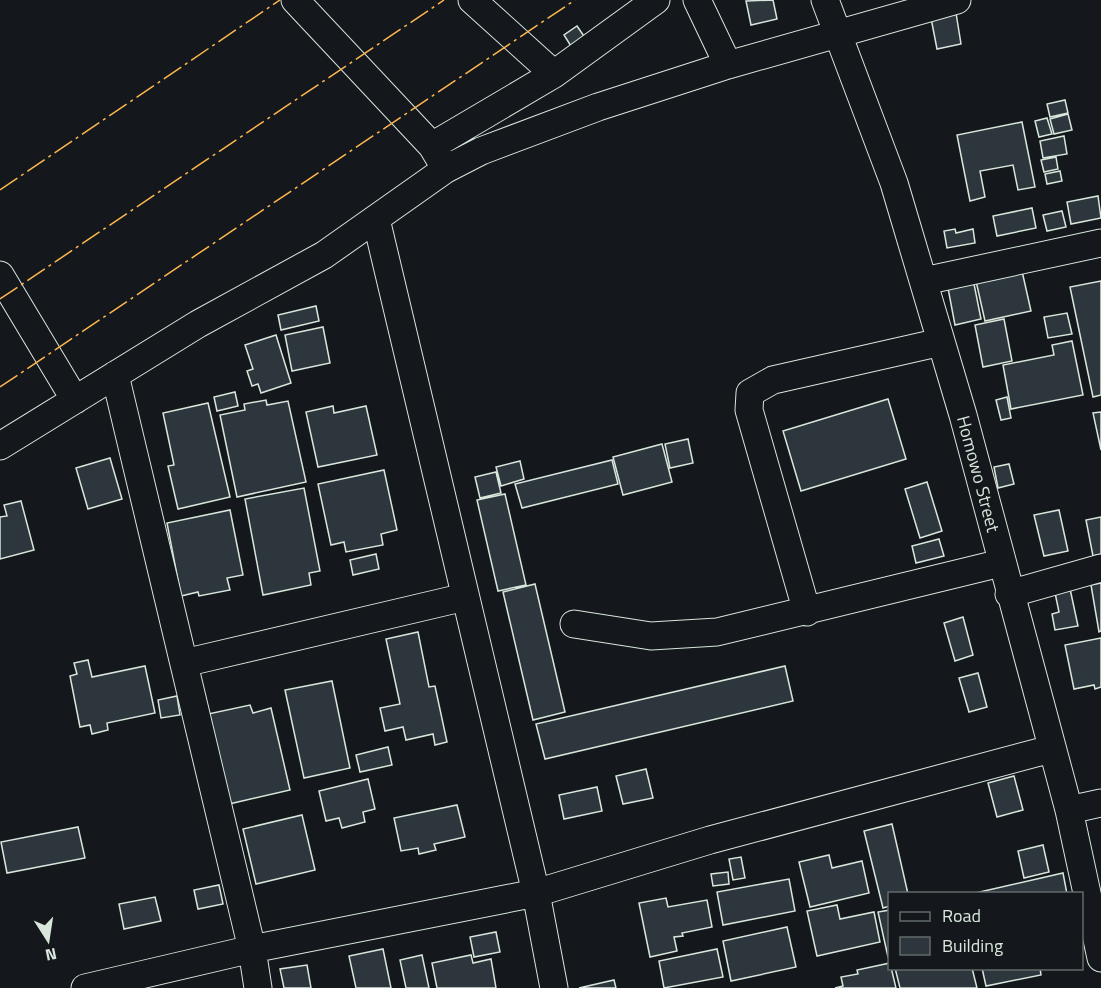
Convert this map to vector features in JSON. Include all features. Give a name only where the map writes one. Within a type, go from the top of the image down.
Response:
[{"type":"street","points":[[295,0],[432,146],[446,169]]},
{"type":"street","points":[[472,0],[554,74]]},
{"type":"street","points":[[432,146],[554,74],[656,0]]},
{"type":"street","points":[[697,0],[728,65]]},
{"type":"street","name":"Homowo Street","points":[[825,0],[882,146],[924,281],[1069,810],[1101,958]]},
{"type":"street","points":[[0,446],[198,324],[324,255],[446,169],[527,133],[728,65],[837,32],[957,0]]},
{"type":"street","points":[[376,219],[536,892],[554,988]]},
{"type":"street","points":[[924,281],[1101,243]]},
{"type":"street","points":[[0,275],[75,400]]},
{"type":"street","points":[[807,612],[749,410],[750,393],[773,380],[941,342]]},
{"type":"street","points":[[115,375],[252,950],[258,988]]},
{"type":"street","points":[[574,624],[662,635],[717,632],[807,612],[1001,563]]},
{"type":"street","points":[[1009,594],[1101,568]]},
{"type":"street","points":[[184,663],[465,597]]},
{"type":"street","points":[[85,988],[252,950],[536,892],[710,840],[1052,749]]},
{"type":"street","points":[[1069,810],[1101,803]]},
{"type":"building","points":[[773,0],[777,19],[751,25],[746,1]]},
{"type":"building","points":[[956,13],[961,44],[937,49],[931,18]]},
{"type":"building","points":[[577,26],[588,42],[574,51],[564,35]]},
{"type":"building","points":[[1065,100],[1068,113],[1050,117],[1047,104]]},
{"type":"building","points":[[1068,114],[1072,130],[1054,134],[1050,119]]},
{"type":"building","points":[[1047,118],[1052,134],[1039,137],[1035,121]]},
{"type":"building","points":[[1022,122],[1035,187],[1018,190],[1013,165],[980,171],[985,197],[970,201],[957,135]]},
{"type":"building","points":[[1064,136],[1067,154],[1043,158],[1040,141]]},
{"type":"building","points":[[1056,157],[1058,169],[1044,172],[1041,160]]},
{"type":"building","points":[[1060,171],[1062,181],[1047,184],[1045,174]]},
{"type":"building","points":[[1098,196],[1101,218],[1071,224],[1067,202]]},
{"type":"building","points":[[1032,208],[1036,228],[997,236],[993,216]]},
{"type":"building","points":[[1062,211],[1066,227],[1047,231],[1043,215]]},
{"type":"building","points":[[955,229],[956,233],[973,229],[975,243],[947,248],[944,231]]},
{"type":"building","points":[[1022,271],[1031,311],[985,321],[976,281]]},
{"type":"building","points":[[1101,281],[1101,395],[1093,397],[1070,287]]},
{"type":"building","points":[[974,284],[981,319],[955,325],[948,288]]},
{"type":"building","points":[[316,306],[319,321],[281,330],[278,315]]},
{"type":"building","points":[[1067,313],[1072,334],[1048,338],[1044,317]]},
{"type":"building","points":[[1004,319],[1012,361],[983,367],[975,325]]},
{"type":"building","points":[[323,327],[330,363],[292,371],[285,335]]},
{"type":"building","points":[[276,335],[291,383],[261,393],[258,384],[252,386],[247,371],[253,369],[245,345]]},
{"type":"building","points":[[1072,341],[1083,395],[1011,409],[1003,365],[1054,355],[1052,345]]},
{"type":"building","points":[[235,392],[238,406],[217,411],[214,397]]},
{"type":"building","points":[[1007,397],[1011,418],[1001,420],[996,400]]},
{"type":"building","points":[[888,399],[906,459],[801,491],[783,431]]},
{"type":"building","points":[[266,400],[267,405],[288,401],[306,482],[237,497],[220,415],[245,410],[244,404]]},
{"type":"building","points":[[208,403],[230,497],[178,509],[168,466],[174,465],[163,413]]},
{"type":"building","points":[[333,406],[334,413],[366,406],[377,455],[318,467],[306,412]]},
{"type":"building","points":[[1101,412],[1101,450],[1093,413]]},
{"type":"building","points":[[688,439],[693,463],[670,468],[665,444]]},
{"type":"building","points":[[662,444],[672,482],[623,495],[613,457]]},
{"type":"building","points":[[110,458],[122,499],[88,509],[76,468]]},
{"type":"building","points":[[612,460],[618,484],[522,508],[515,484]]},
{"type":"building","points":[[520,461],[524,479],[501,486],[496,467]]},
{"type":"building","points":[[1009,464],[1014,484],[998,488],[994,467]]},
{"type":"building","points":[[384,470],[397,530],[381,534],[383,545],[346,552],[344,542],[331,545],[318,484]]},
{"type":"building","points":[[496,472],[501,493],[480,498],[475,477]]},
{"type":"building","points":[[927,482],[942,531],[920,538],[905,489]]},
{"type":"building","points":[[304,488],[320,571],[309,573],[311,585],[263,595],[245,499]]},
{"type":"building","points":[[505,494],[526,585],[498,591],[477,500]]},
{"type":"building","points":[[21,501],[34,550],[0,559],[0,517],[7,516],[4,505]]},
{"type":"building","points":[[230,510],[243,575],[227,578],[230,590],[199,596],[198,592],[181,596],[167,523]]},
{"type":"building","points":[[1059,510],[1068,551],[1044,556],[1034,515]]},
{"type":"building","points":[[1101,517],[1101,554],[1093,556],[1086,520]]},
{"type":"building","points":[[939,539],[944,556],[916,563],[912,546]]},
{"type":"building","points":[[376,554],[379,569],[353,575],[350,560]]},
{"type":"building","points":[[1101,583],[1101,631],[1099,632],[1091,585]]},
{"type":"building","points":[[535,584],[565,712],[533,720],[503,592]]},
{"type":"building","points":[[1069,584],[1078,626],[1055,630],[1052,614],[1059,612],[1054,588]]},
{"type":"building","points":[[963,617],[973,655],[955,661],[944,623]]},
{"type":"building","points":[[418,632],[429,687],[435,686],[447,742],[435,745],[433,734],[406,740],[403,727],[385,731],[380,708],[400,704],[386,639]]},
{"type":"building","points":[[1101,638],[1101,687],[1095,689],[1094,685],[1074,689],[1065,645]]},
{"type":"building","points":[[88,660],[92,677],[145,666],[155,713],[107,723],[108,730],[92,734],[90,725],[80,727],[70,676],[77,674],[74,663]]},
{"type":"building","points":[[785,666],[793,701],[545,759],[536,724]]},
{"type":"building","points":[[978,673],[987,707],[969,712],[959,678]]},
{"type":"building","points":[[332,681],[350,768],[304,778],[285,690]]},
{"type":"building","points":[[177,696],[180,715],[161,718],[158,700]]},
{"type":"building","points":[[250,705],[253,713],[271,708],[290,790],[229,804],[208,714]]},
{"type":"building","points":[[388,747],[392,765],[360,772],[356,755]]},
{"type":"building","points":[[646,769],[653,798],[623,804],[616,776]]},
{"type":"building","points":[[1014,776],[1023,810],[997,817],[988,783]]},
{"type":"building","points":[[368,779],[375,809],[363,812],[365,822],[342,828],[339,818],[326,821],[319,791]]},
{"type":"building","points":[[597,787],[602,811],[564,819],[559,795]]},
{"type":"building","points":[[457,805],[465,837],[434,844],[436,850],[419,854],[418,848],[401,851],[394,818]]},
{"type":"building","points":[[302,815],[315,870],[256,884],[243,829]]},
{"type":"building","points":[[892,824],[908,892],[888,892],[888,907],[883,908],[864,831]]},
{"type":"building","points":[[78,827],[85,858],[7,873],[1,842]]},
{"type":"building","points":[[1043,845],[1049,872],[1024,878],[1018,851]]},
{"type":"building","points":[[829,855],[832,868],[862,861],[869,893],[810,907],[799,862]]},
{"type":"building","points":[[741,857],[745,878],[733,880],[729,859]]},
{"type":"building","points":[[728,872],[729,884],[713,886],[711,874]]},
{"type":"building","points":[[1063,873],[1067,892],[980,892]]},
{"type":"building","points":[[789,879],[795,911],[723,925],[717,892]]},
{"type":"building","points":[[219,885],[223,904],[198,909],[194,890]]},
{"type":"building","points":[[155,897],[161,921],[124,929],[119,904]]},
{"type":"building","points":[[666,898],[668,907],[707,900],[712,927],[682,933],[683,936],[674,937],[677,951],[650,957],[639,903]]},
{"type":"building","points":[[837,905],[840,919],[874,912],[880,942],[817,956],[807,911]]},
{"type":"building","points":[[888,910],[888,957],[878,912]]},
{"type":"building","points":[[787,927],[796,967],[731,981],[723,941]]},
{"type":"building","points":[[496,932],[500,952],[474,957],[470,937]]},
{"type":"building","points":[[383,949],[391,988],[356,988],[349,956]]},
{"type":"building","points":[[717,949],[723,977],[664,988],[659,961]]},
{"type":"building","points":[[422,955],[429,988],[406,988],[400,960]]},
{"type":"building","points":[[471,955],[473,963],[491,959],[496,988],[437,988],[432,963]]},
{"type":"building","points":[[888,963],[888,970],[892,970],[896,988],[835,988],[843,986],[841,977],[858,974],[857,970]]},
{"type":"building","points":[[307,965],[311,988],[284,988],[280,969]]},
{"type":"building","points":[[896,970],[972,970],[977,988],[900,988]]},
{"type":"building","points":[[982,970],[1040,970],[1041,975],[986,986]]},
{"type":"building","points":[[614,980],[616,988],[579,988]]},
{"type":"power","points":[[0,190],[280,0]]},
{"type":"power","points":[[0,299],[444,0]]},
{"type":"power","points":[[0,387],[575,0]]}]
